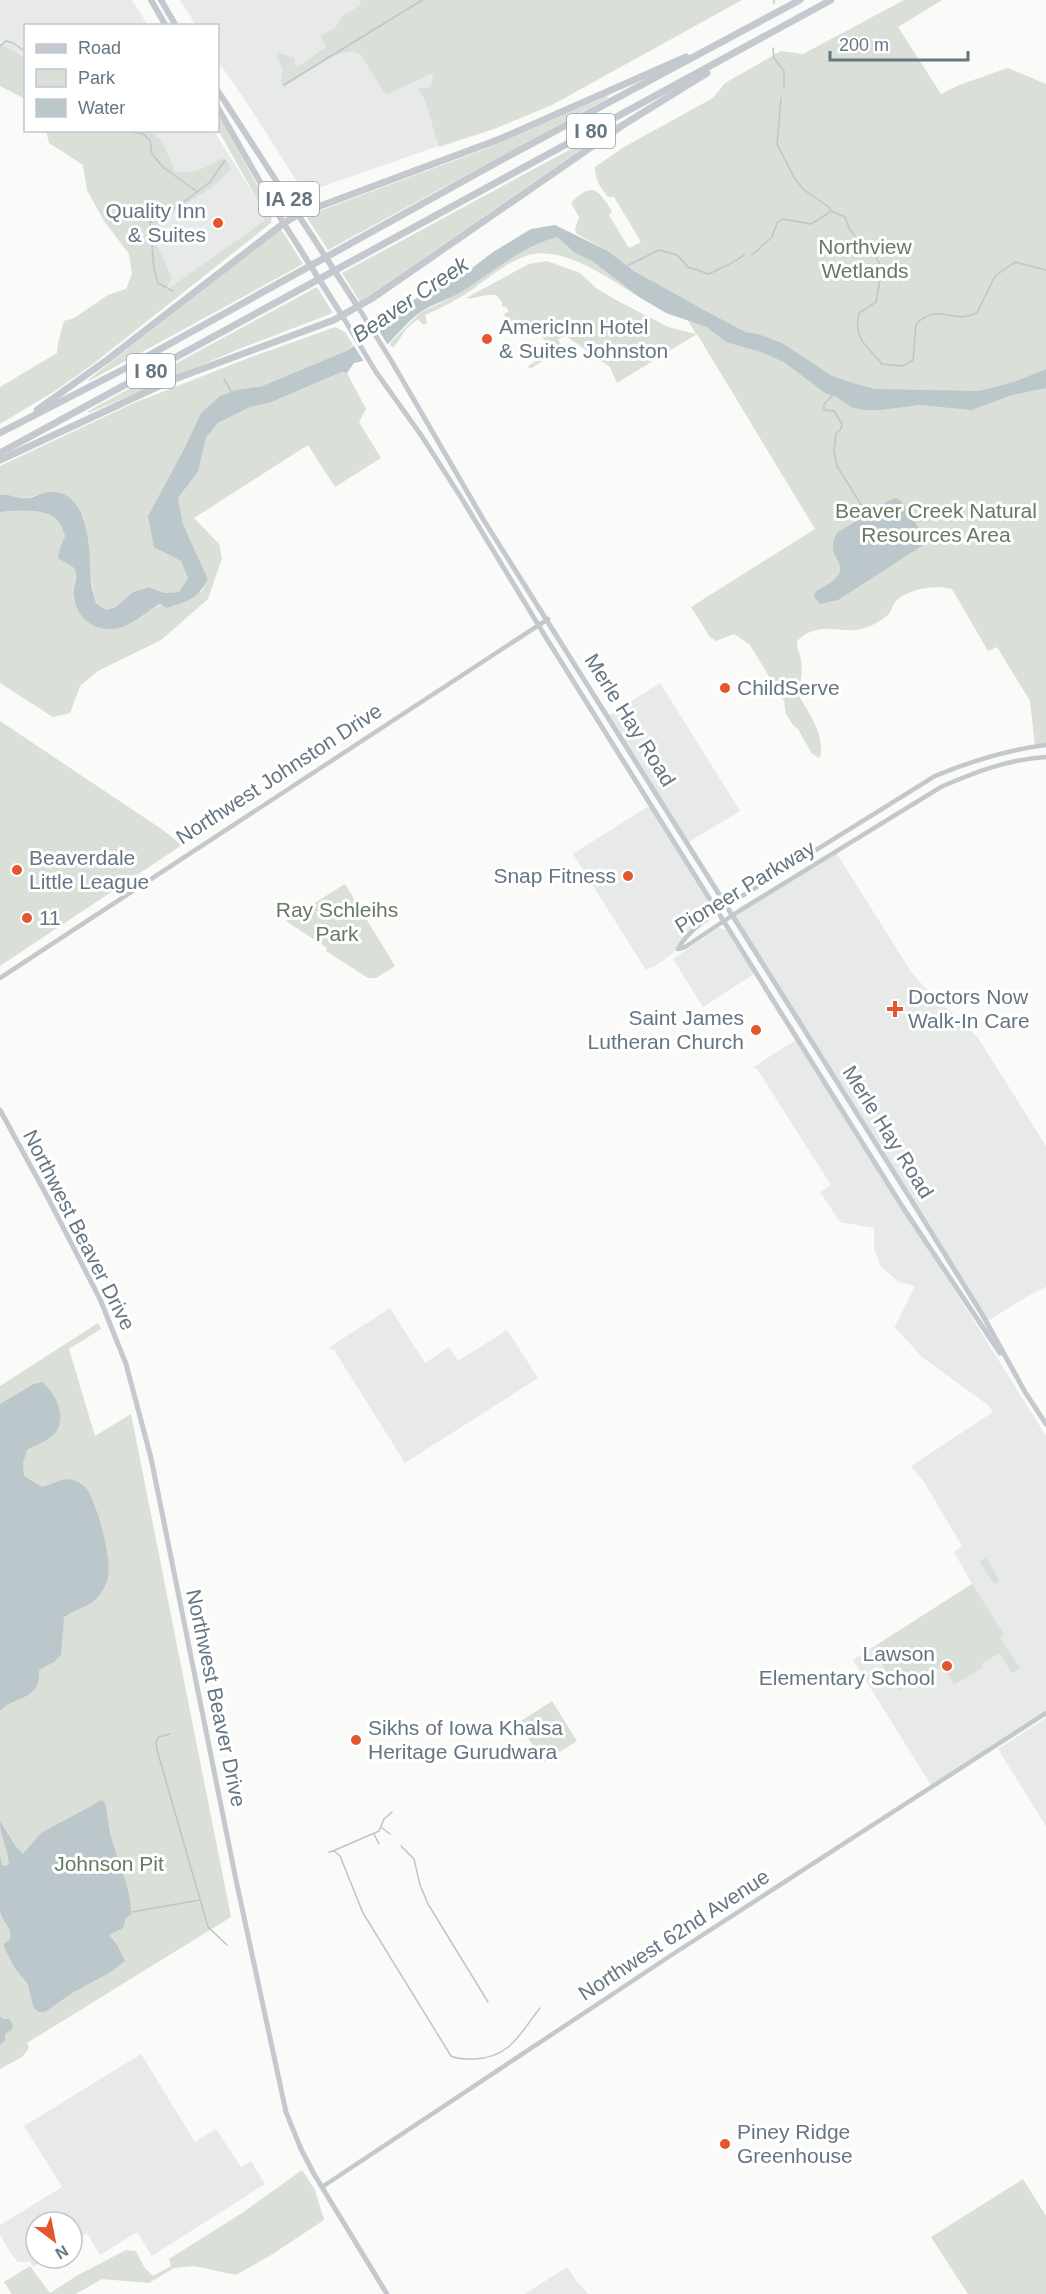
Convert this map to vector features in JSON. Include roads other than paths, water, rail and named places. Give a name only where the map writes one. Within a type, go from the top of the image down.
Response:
[{"type":"highway","name":"I 80","points":[[1,432],[126,368],[503,159],[800,0]]},
{"type":"highway","name":"I 80","points":[[0,453],[831,0]]},
{"type":"highway","points":[[0,460],[172,380],[343,316],[623,125],[768,34]]},
{"type":"highway","points":[[1,432],[82,379],[284,223],[299,214],[500,139],[686,57],[706,51]]},
{"type":"main road","points":[[151,0],[165,24]]},
{"type":"main road","points":[[160,0],[175,24]]},
{"type":"main road","name":"Merle Hay Road","points":[[219,93],[369,324],[480,514],[972,1297],[1011,1368],[1046,1424]]},
{"type":"main road","name":"Merle Hay Road","points":[[219,110],[284,223],[352,334],[443,469],[538,625],[902,1206],[985,1333],[1011,1368]]},
{"type":"main road","name":"Northwest Beaver Drive","points":[[0,1110],[100,1299],[115,1333],[135,1394],[151,1458],[281,2093],[300,2149],[387,2294]]},
{"type":"street","name":"Northwest Johnston Drive","points":[[0,978],[548,619]]},
{"type":"street","name":"Pioneer Parkway","points":[[1046,745],[996,754],[935,776],[718,911],[694,928],[683,939],[678,949],[686,947],[733,915],[941,787],[970,774],[1006,763],[1046,757]]},
{"type":"street","name":"Northwest 62nd Avenue","points":[[322,2187],[670,1956],[1046,1713]]},
{"type":"water","points":[[555,225],[608,251],[634,271],[745,332],[782,343],[832,376],[853,383],[875,389],[979,391],[1014,382],[1046,369],[1046,388],[1012,395],[971,410],[920,405],[880,410],[851,407],[837,397],[825,393],[784,362],[761,352],[726,342],[707,327],[666,313],[639,297],[592,261],[575,253],[557,237],[531,247],[461,292],[419,313],[381,350],[373,356],[354,363],[347,373],[342,372],[269,403],[250,407],[218,423],[206,438],[198,472],[178,498],[183,524],[208,579],[196,595],[185,601],[166,608],[160,604],[120,628],[102,628],[94,625],[86,621],[76,606],[75,570],[58,558],[65,536],[58,521],[44,513],[0,512],[0,495],[28,498],[50,492],[63,494],[73,501],[85,525],[96,603],[106,610],[116,607],[133,592],[149,587],[164,593],[179,592],[188,578],[181,561],[154,547],[148,516],[201,413],[220,396],[236,390],[262,386],[346,351],[387,324],[409,303],[428,291],[447,284],[467,272],[493,252],[531,229]]},
{"type":"water","points":[[896,498],[901,501],[924,536],[923,545],[838,600],[820,604],[814,597],[815,592],[839,574],[840,565],[833,547],[837,533]]},
{"type":"water","points":[[42,1382],[58,1405],[59,1426],[46,1441],[27,1450],[23,1463],[24,1476],[42,1487],[69,1479],[80,1483],[87,1489],[104,1537],[108,1576],[102,1592],[93,1602],[64,1617],[61,1655],[54,1662],[39,1670],[36,1688],[0,1711],[0,1404],[34,1384]]},
{"type":"water","points":[[102,1800],[105,1803],[111,1835],[127,1886],[130,1904],[131,1914],[126,1918],[123,1928],[109,1935],[125,1961],[45,2012],[38,2012],[33,2006],[28,1984],[14,1967],[4,1947],[4,1944],[10,1940],[10,1935],[0,1910],[0,1856],[2,1865],[9,1864],[0,1821],[23,1854],[41,1833]]},
{"type":"water","points":[[0,2016],[3,2019],[9,2019],[13,2025],[12,2029],[5,2034],[5,2040],[0,2045]]},
{"type":"waterway","points":[[284,85],[422,0]]},
{"type":"waterway","points":[[0,46],[6,41],[24,51]]},
{"type":"waterway","points":[[773,48],[774,58],[784,71],[784,88]]},
{"type":"waterway","points":[[781,98],[777,144],[795,179],[804,190],[829,207],[831,211],[845,217],[849,228],[860,243],[872,250],[882,268],[876,302],[859,313],[858,322],[859,336],[882,364],[903,366],[913,360],[916,324],[924,318],[939,314],[960,317],[977,313],[995,276],[1015,262],[1046,270]]},
{"type":"waterway","points":[[130,132],[143,134],[150,140],[152,154],[163,167],[196,191]]},
{"type":"waterway","points":[[173,291],[158,283],[154,269],[150,222],[180,205],[210,182],[225,160]]},
{"type":"waterway","points":[[752,255],[772,237],[777,223],[783,219],[811,224],[830,212]]},
{"type":"waterway","points":[[627,266],[659,250],[677,255],[688,267],[709,274],[744,255]]},
{"type":"waterway","points":[[224,379],[231,391]]},
{"type":"waterway","points":[[832,396],[824,404],[824,410],[834,411],[842,424],[841,429],[836,433],[834,451],[837,466],[867,514]]},
{"type":"waterway","points":[[170,1734],[159,1737],[156,1741],[157,1750],[208,1927],[227,1945]]},
{"type":"waterway","points":[[333,1851],[379,1831],[384,1819],[392,1812]]},
{"type":"waterway","points":[[382,1828],[390,1834]]},
{"type":"waterway","points":[[374,1834],[379,1844]]},
{"type":"waterway","points":[[401,1846],[414,1859],[420,1885],[428,1904],[488,2002]]},
{"type":"waterway","points":[[329,1852],[334,1851],[340,1856],[363,1913],[451,2056],[460,2059],[475,2059],[498,2054],[514,2042],[540,2008]]},
{"type":"waterway","points":[[132,1912],[199,1900]]},
{"type":"place","name":"Quality Inn & Suites","points":[[218,223]]},
{"type":"place","name":"AmericInn Hotel & Suites Johnston","points":[[487,339]]},
{"type":"place","name":"ChildServe","points":[[725,688]]},
{"type":"place","name":"Beaverdale Little League","points":[[17,870]]},
{"type":"place","name":"Snap Fitness","points":[[628,876]]},
{"type":"place","name":"11","points":[[27,918]]},
{"type":"place","name":"Doctors Now Walk-In Care","points":[[895,1009]]},
{"type":"place","name":"Saint James Lutheran Church","points":[[756,1030]]},
{"type":"place","name":"Lawson Elementary School","points":[[947,1666]]},
{"type":"place","name":"Sikhs of Iowa Khalsa Heritage Gurudwara","points":[[356,1740]]},
{"type":"place","name":"Piney Ridge Greenhouse","points":[[725,2144]]},
{"type":"park label","name":"Northview Wetlands","points":[[865,259]]},
{"type":"park label","name":"Beaver Creek Natural Resources Area","points":[[936,523]]},
{"type":"park label","name":"Ray Schleihs Park","points":[[337,922]]},
{"type":"park label","name":"Johnson Pit","points":[[109,1864]]},
{"type":"water label","name":"Beaver Creek","points":[[410,299]]}]
